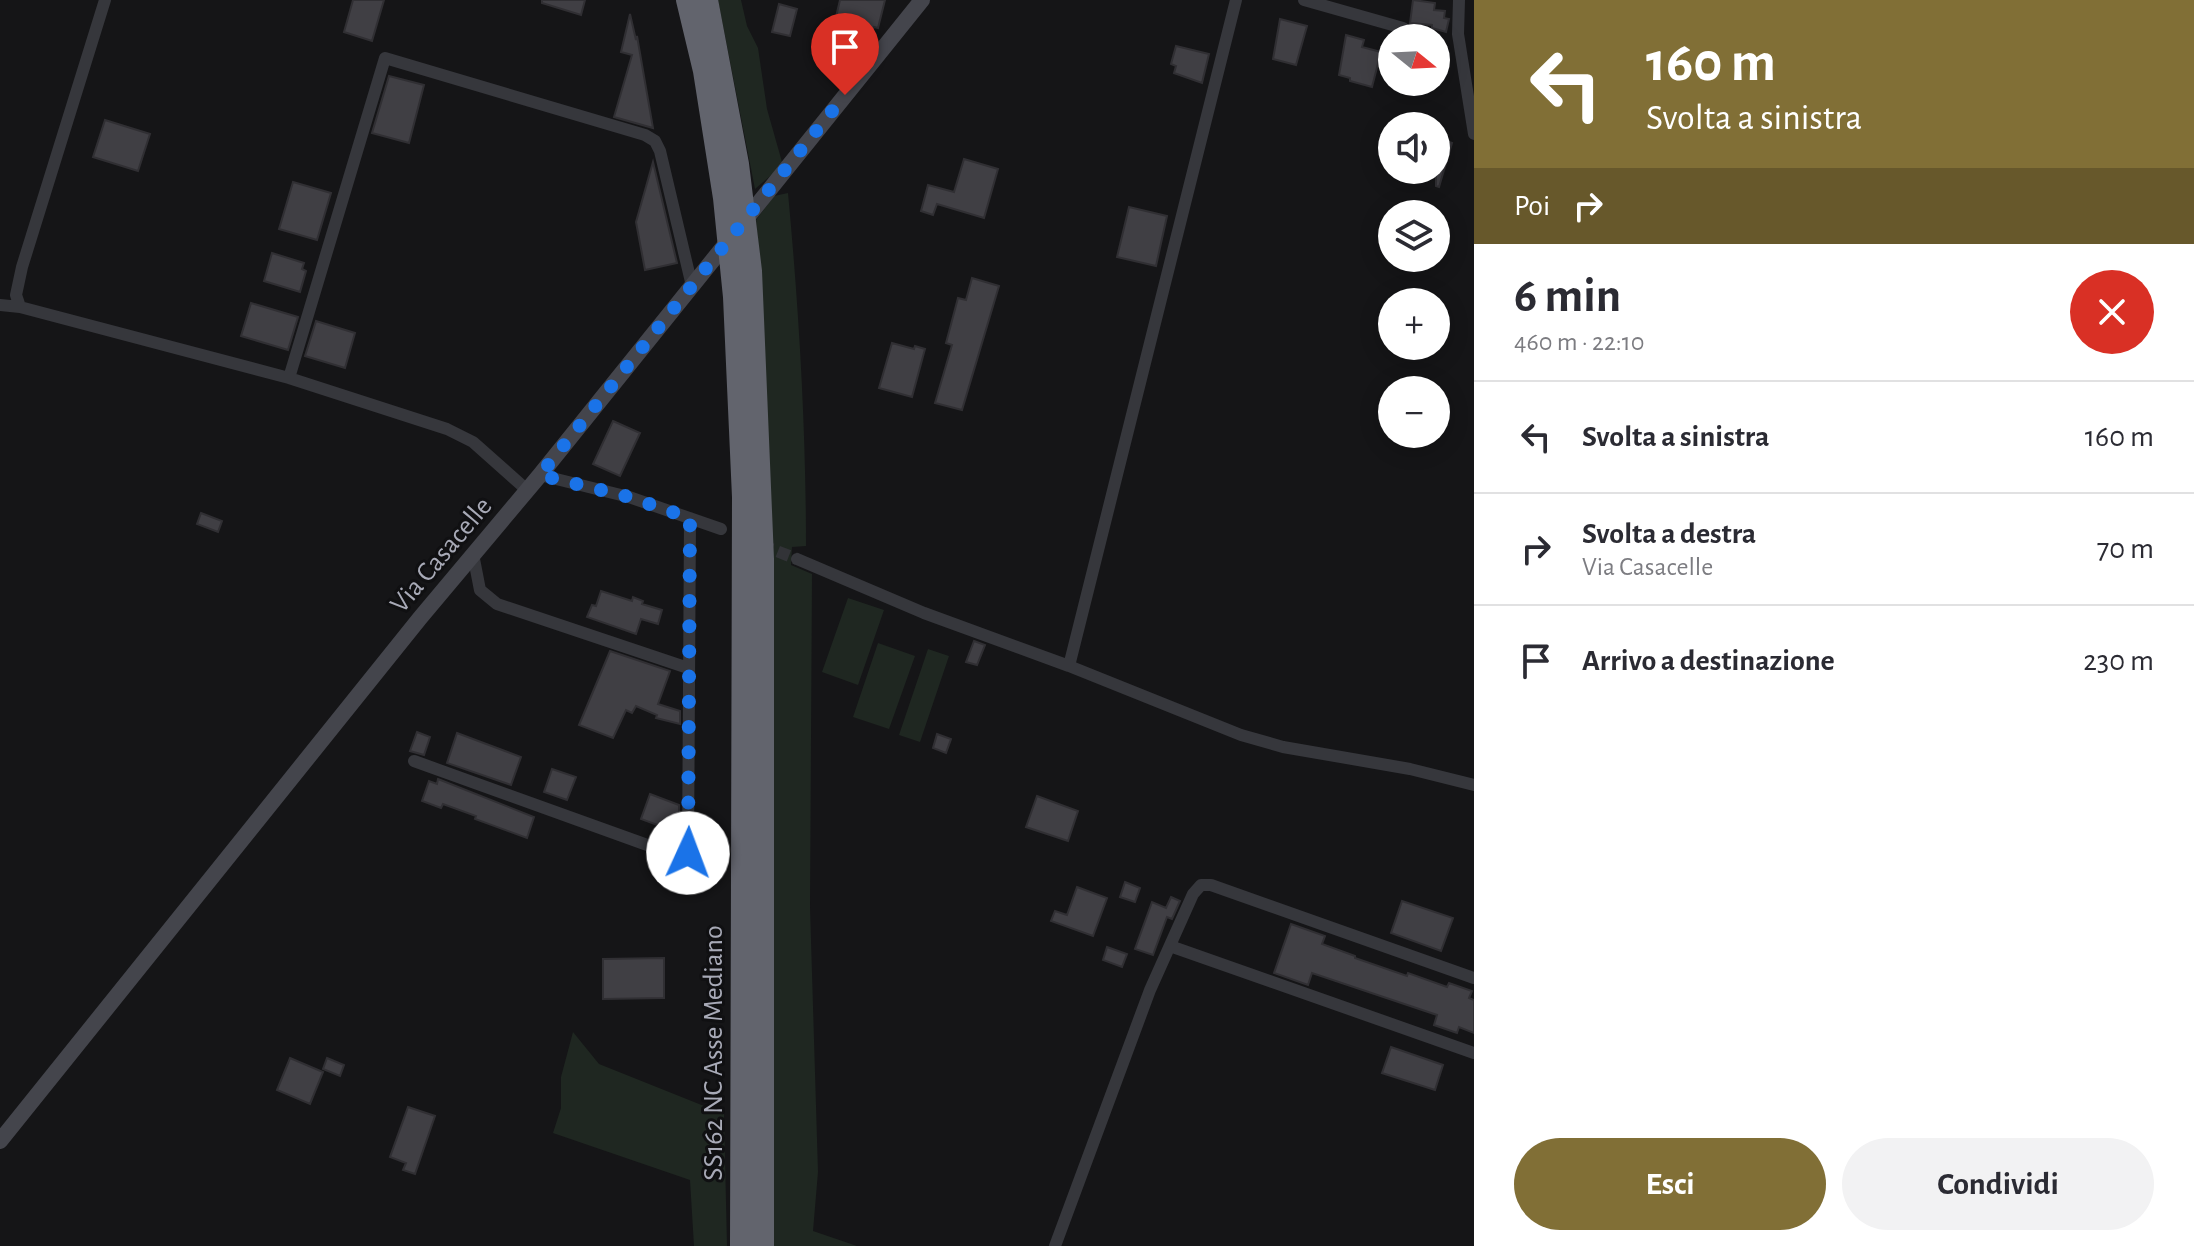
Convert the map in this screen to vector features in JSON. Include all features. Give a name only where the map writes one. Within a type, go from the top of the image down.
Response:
[{"type":"highway","name":"SS162 NC Asse Mediano","points":[[687,0],[704,71],[724,198],[734,297],[744,512],[741,1246]]},
{"type":"highway","name":"SS162 NC Asse Mediano","points":[[707,0],[738,164],[751,271],[763,559],[763,1246]]},
{"type":"street","points":[[20,307],[16,295],[22,267],[105,0]]},
{"type":"street","name":"Via Casacelle","points":[[0,1141],[922,0]]},
{"type":"street","points":[[1069,666],[1236,0]]},
{"type":"street","points":[[1304,0],[1389,24]]},
{"type":"street","points":[[1459,0],[1458,34],[1474,134]]},
{"type":"street","points":[[289,378],[385,58],[645,135],[655,141],[692,286]]},
{"type":"street","points":[[0,305],[20,307],[289,378],[447,429],[473,442],[527,490]]},
{"type":"street","points":[[540,475],[629,497],[721,529]]},
{"type":"street","points":[[414,761],[675,855],[688,853],[690,518]]},
{"type":"street","points":[[473,554],[480,590],[497,604],[688,668]]},
{"type":"street","points":[[797,559],[924,613],[1069,666],[1241,735],[1283,747],[1410,769],[1474,785]]},
{"type":"street","points":[[1055,1246],[1150,990],[1193,894],[1201,885],[1211,885],[1474,978]]},
{"type":"street","points":[[1170,946],[1474,1053]]},
{"type":"shaded area","points":[[718,0],[741,0],[747,26],[758,48],[767,109],[782,162],[755,189]]},
{"type":"shaded area","points":[[788,193],[801,369],[806,502],[806,546],[792,547],[791,565],[812,574],[810,907],[818,1172],[813,1231],[857,1246],[771,1246],[771,529],[756,220],[774,196]]},
{"type":"shaded area","points":[[848,598],[884,610],[858,685],[822,672]]},
{"type":"shaded area","points":[[878,643],[915,656],[889,729],[853,717]]},
{"type":"shaded area","points":[[928,649],[949,656],[920,742],[899,735]]},
{"type":"shaded area","points":[[573,1032],[599,1064],[724,1114],[727,1246],[694,1246],[690,1180],[553,1133],[561,1108],[561,1077]]},
{"type":"building","points":[[353,0],[384,0],[372,41],[344,32]]},
{"type":"building","points":[[542,0],[585,0],[581,15],[542,3]]},
{"type":"building","points":[[840,0],[885,0],[878,28],[874,27],[869,36],[866,35],[863,46],[831,38]]},
{"type":"building","points":[[1413,0],[1435,3],[1434,10],[1445,11],[1444,18],[1449,19],[1448,24],[1410,23]]},
{"type":"building","points":[[779,4],[797,9],[790,36],[772,32]]},
{"type":"building","points":[[630,14],[636,40],[637,36],[653,128],[614,117],[632,55],[621,52]]},
{"type":"building","points":[[1280,19],[1307,26],[1296,65],[1273,59]]},
{"type":"building","points":[[1346,35],[1364,40],[1362,47],[1378,51],[1372,87],[1339,75]]},
{"type":"building","points":[[1176,46],[1209,54],[1202,83],[1174,73],[1176,66],[1171,64]]},
{"type":"building","points":[[389,76],[424,85],[409,143],[372,133]]},
{"type":"building","points":[[105,120],[150,134],[138,171],[93,157]]},
{"type":"building","points":[[964,159],[998,169],[984,218],[937,204],[933,215],[921,211],[928,185],[954,192]]},
{"type":"building","points":[[653,162],[677,263],[645,270],[636,222]]},
{"type":"building","points":[[293,182],[331,193],[317,240],[279,229]]},
{"type":"building","points":[[1129,207],[1167,216],[1156,266],[1117,257]]},
{"type":"building","points":[[272,253],[304,263],[302,269],[306,271],[300,292],[264,281]]},
{"type":"building","points":[[972,278],[999,286],[962,410],[935,403],[952,345],[946,343],[958,298],[966,300]]},
{"type":"building","points":[[251,303],[298,317],[288,350],[241,336]]},
{"type":"building","points":[[316,321],[355,333],[345,368],[305,356]]},
{"type":"building","points":[[892,343],[925,349],[912,397],[879,388]]},
{"type":"building","points":[[613,421],[640,433],[620,476],[593,464]]},
{"type":"building","points":[[201,513],[222,521],[218,532],[197,524]]},
{"type":"building","points":[[601,591],[632,601],[633,597],[643,601],[642,604],[662,610],[658,624],[641,619],[636,634],[587,617],[592,605],[596,606]]},
{"type":"building","points":[[974,641],[985,645],[977,665],[966,662]]},
{"type":"building","points":[[610,651],[670,671],[658,704],[680,711],[680,724],[656,718],[657,715],[636,706],[632,713],[626,710],[613,738],[579,725]]},
{"type":"building","points":[[417,732],[430,737],[424,755],[410,751]]},
{"type":"building","points":[[457,733],[521,757],[511,785],[447,763]]},
{"type":"building","points":[[937,734],[951,739],[946,753],[933,748]]},
{"type":"building","points":[[552,769],[576,777],[567,800],[544,792]]},
{"type":"building","points":[[438,779],[534,817],[527,838],[443,804],[441,808],[422,801],[429,781],[437,784]]},
{"type":"building","points":[[650,794],[679,805],[679,833],[641,819]]},
{"type":"building","points":[[1037,796],[1078,811],[1068,841],[1026,827]]},
{"type":"building","points":[[1125,882],[1140,888],[1135,902],[1120,897]]},
{"type":"building","points":[[1077,887],[1107,898],[1093,936],[1051,921],[1055,911],[1067,915]]},
{"type":"building","points":[[1171,897],[1180,901],[1172,919],[1167,917],[1153,955],[1135,949],[1152,902],[1166,908]]},
{"type":"building","points":[[1402,901],[1453,918],[1441,951],[1391,933]]},
{"type":"building","points":[[1291,924],[1325,936],[1322,944],[1355,958],[1407,976],[1408,973],[1447,987],[1449,983],[1472,991],[1469,998],[1474,1000],[1474,1033],[1459,1027],[1457,1033],[1434,1025],[1437,1015],[1312,973],[1308,985],[1274,973]]},
{"type":"building","points":[[1107,947],[1127,954],[1122,967],[1103,960]]},
{"type":"building","points":[[664,958],[664,998],[603,999],[603,959]]},
{"type":"building","points":[[1391,1047],[1443,1065],[1435,1090],[1382,1073]]},
{"type":"building","points":[[290,1058],[323,1072],[310,1104],[277,1090]]},
{"type":"building","points":[[327,1058],[344,1065],[340,1076],[323,1069]]},
{"type":"building","points":[[408,1107],[435,1116],[415,1174],[403,1170],[406,1163],[390,1157]]},
{"type":"tunnel","points":[[761,545],[797,559]]},
{"type":"route","points":[[688,853],[690,518],[629,497],[540,475],[845,95]]}]
